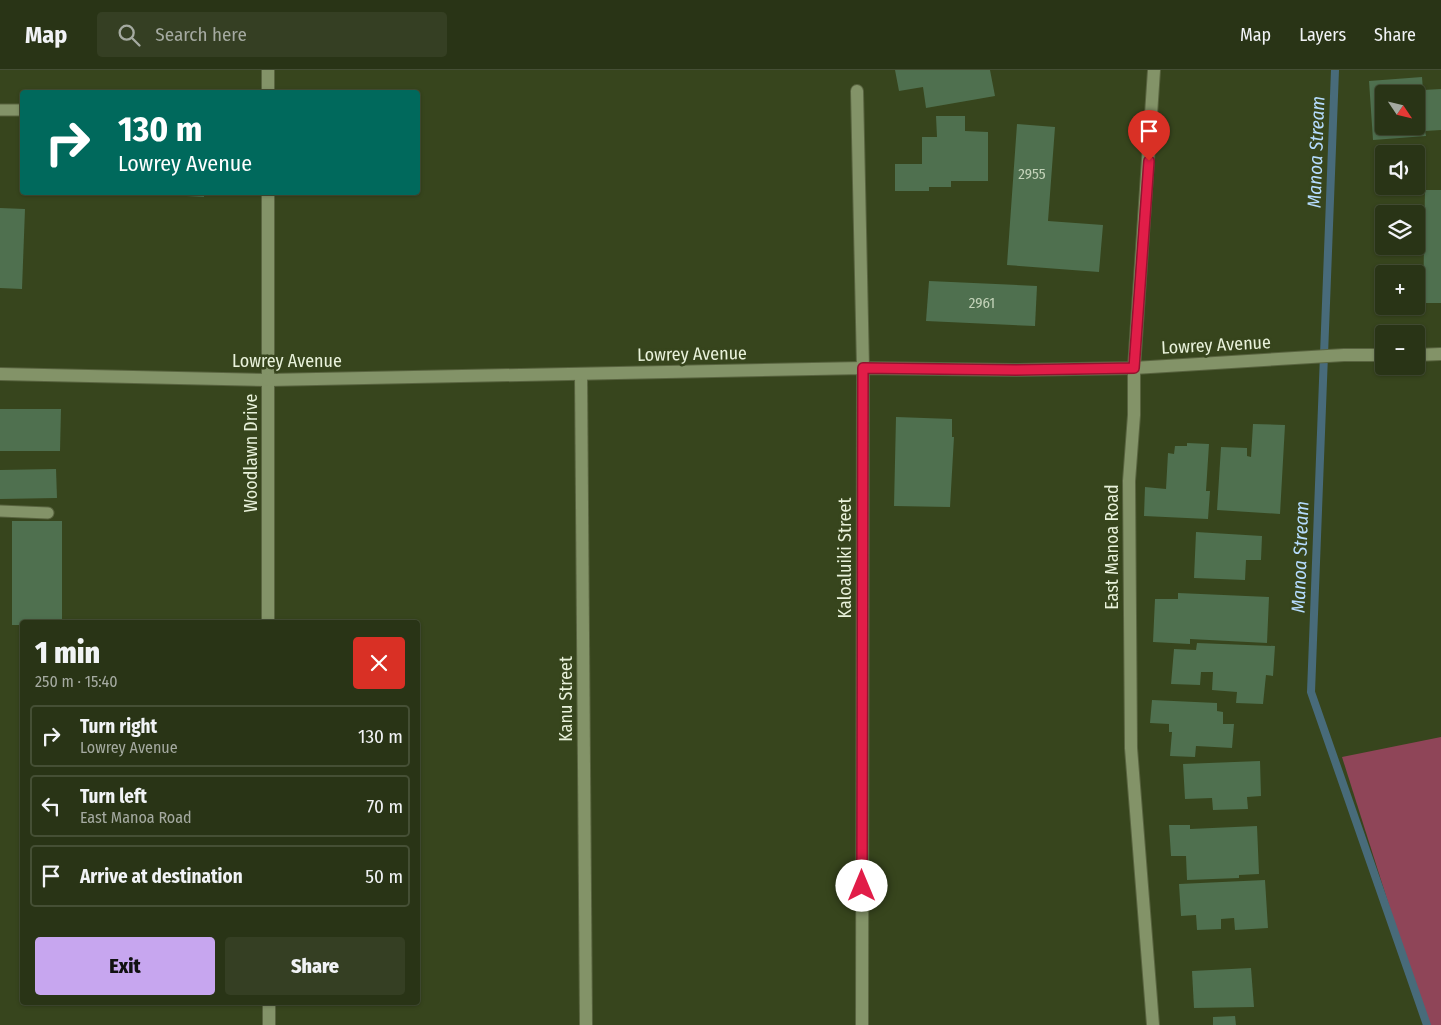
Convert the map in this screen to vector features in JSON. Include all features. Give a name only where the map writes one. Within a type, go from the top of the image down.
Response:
[{"type":"street","points":[[268,70],[268,90]]},
{"type":"street","name":"East Manoa Road","points":[[1153,1025],[1131,748],[1129,490],[1134,416],[1134,368],[1154,70]]},
{"type":"street","name":"Kaloaluiki Street","points":[[857,91],[863,368],[862,1025]]},
{"type":"street","name":"Woodlawn Drive","points":[[268,195],[268,620]]},
{"type":"street","points":[[1425,354],[1441,354]]},
{"type":"street","name":"Lowrey Avenue","points":[[0,374],[268,380],[863,368],[1016,370],[1134,368],[1344,355],[1375,355]]},
{"type":"street","name":"Kanu Street","points":[[581,374],[586,1025]]},
{"type":"street","points":[[269,1005],[269,1025]]},
{"type":"lane","points":[[0,110],[20,110]]},
{"type":"lane","points":[[0,512],[48,513]]},
{"type":"shaded area","points":[[1441,737],[1441,1025],[1427,1025],[1342,757]]},
{"type":"building","points":[[895,70],[990,70],[995,96],[926,108],[923,87],[899,91]]},
{"type":"building","points":[[1422,77],[1423,85],[1375,85],[1375,135],[1425,135],[1425,131],[1426,136],[1373,140],[1369,81]]},
{"type":"building","points":[[1441,89],[1441,130],[1425,131],[1425,90]]},
{"type":"building","points":[[936,116],[965,116],[965,131],[988,132],[988,181],[951,181],[951,187],[929,187],[929,191],[895,191],[895,164],[922,164],[922,137],[937,137]]},
{"type":"building","points":[[1017,124],[1055,127],[1048,221],[1103,225],[1099,272],[1007,265]]},
{"type":"building","points":[[1425,190],[1441,190],[1441,303],[1425,303]]},
{"type":"building","points":[[169,195],[204,195],[204,197]]},
{"type":"building","points":[[0,208],[25,209],[22,289],[0,288]]},
{"type":"building","points":[[929,281],[1037,286],[1035,326],[926,321]]},
{"type":"building","points":[[0,409],[61,409],[60,451],[0,451]]},
{"type":"building","points":[[896,417],[952,419],[952,437],[954,437],[950,507],[894,506]]},
{"type":"building","points":[[1253,424],[1285,425],[1280,514],[1217,510],[1221,447],[1247,448],[1247,456],[1251,457]]},
{"type":"building","points":[[1187,443],[1209,444],[1206,491],[1210,491],[1208,519],[1144,516],[1145,487],[1166,489],[1168,453],[1174,454],[1175,446],[1187,446]]},
{"type":"building","points":[[56,469],[57,498],[0,499],[0,470]]},
{"type":"building","points":[[12,521],[62,521],[62,620],[20,620],[20,625],[12,625]]},
{"type":"building","points":[[1196,532],[1262,536],[1261,560],[1246,560],[1245,580],[1194,578]]},
{"type":"building","points":[[1178,593],[1269,597],[1267,643],[1190,639],[1190,644],[1153,642],[1155,599],[1178,599]]},
{"type":"building","points":[[1197,643],[1275,646],[1273,676],[1266,675],[1263,704],[1236,703],[1237,692],[1212,690],[1213,672],[1201,672],[1200,685],[1171,684],[1174,649],[1196,650]]},
{"type":"building","points":[[1152,700],[1217,703],[1217,711],[1223,712],[1223,724],[1234,724],[1232,748],[1196,746],[1195,757],[1170,756],[1172,732],[1169,732],[1169,724],[1150,723]]},
{"type":"building","points":[[1260,761],[1261,796],[1247,797],[1248,809],[1213,810],[1212,798],[1185,799],[1183,764]]},
{"type":"building","points":[[1169,825],[1190,825],[1190,829],[1257,826],[1259,874],[1239,875],[1239,878],[1187,880],[1186,856],[1171,856]]},
{"type":"building","points":[[1265,880],[1268,928],[1235,930],[1234,918],[1221,919],[1221,929],[1197,930],[1196,915],[1181,916],[1179,884]]},
{"type":"building","points":[[1251,968],[1254,1007],[1194,1008],[1192,971]]},
{"type":"building","points":[[1235,1016],[1236,1025],[1213,1025],[1213,1017]]},
{"type":"waterway","name":"Manoa Stream","points":[[1335,70],[1311,692],[1427,1025]]},
{"type":"route","points":[[862,886],[863,368],[1016,370],[1134,368],[1149,161]]}]
